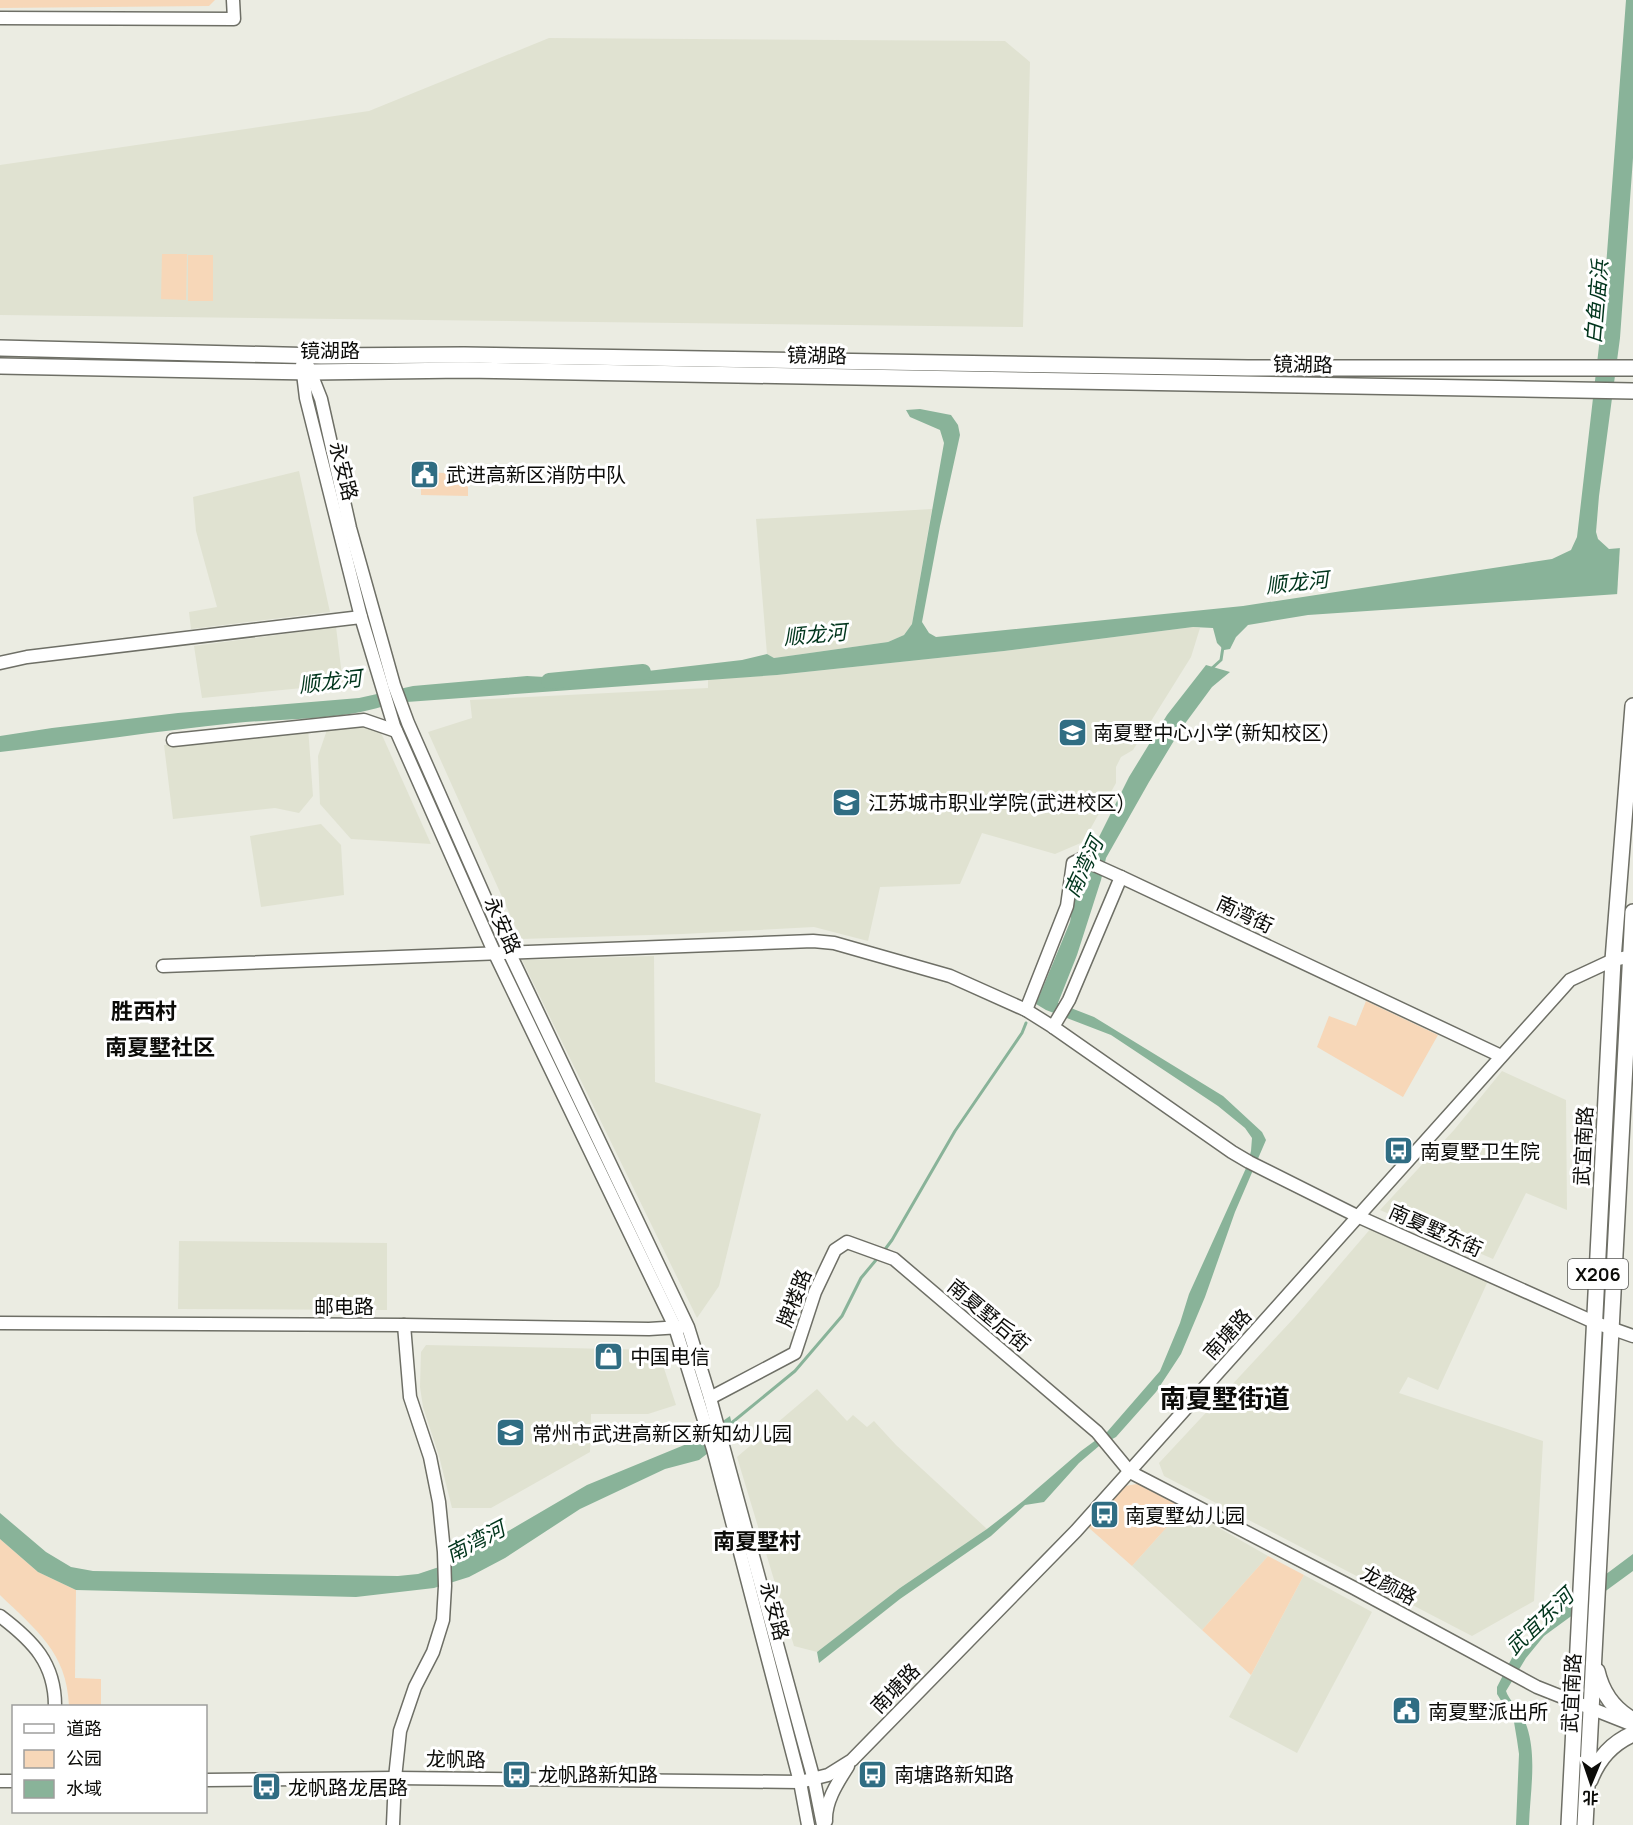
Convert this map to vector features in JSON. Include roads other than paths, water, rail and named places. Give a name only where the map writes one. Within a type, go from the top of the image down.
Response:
[{"type":"main road","name":"镜湖路","points":[[0,348],[302,355],[464,355],[1248,368],[1628,368]]},
{"type":"main road","name":"镜湖路","points":[[0,366],[307,372],[477,370],[1627,391]]},
{"type":"main road","name":"武宜南路","points":[[1585,1825],[1599,1567],[1613,960],[1633,706]]},
{"type":"main road","name":"武宜南路","points":[[1569,1825],[1580,1612],[1632,956],[1633,912]]},
{"type":"main road","points":[[1594,1662],[1601,1688],[1611,1704],[1633,1720]]},
{"type":"main road","points":[[1587,1788],[1596,1765],[1618,1741],[1633,1734]]},
{"type":"street","points":[[0,18],[234,19],[233,0]]},
{"type":"street","name":"永安路","points":[[302,355],[307,372],[321,399],[350,528],[394,685],[408,723],[510,954],[682,1327],[710,1398],[708,1416]]},
{"type":"street","name":"永安路","points":[[307,372],[306,398],[361,617],[395,728],[495,954],[682,1327],[814,1780],[824,1825]]},
{"type":"street","points":[[0,663],[27,657],[361,617]]},
{"type":"street","points":[[173,740],[364,720],[395,728]]},
{"type":"street","name":"南湾街","points":[[1026,1010],[1067,906],[1073,863],[1081,859],[1501,1056]]},
{"type":"street","points":[[1056,1023],[1069,1000],[1121,877]]},
{"type":"street","name":"南夏墅东街","points":[[164,966],[510,954],[813,940],[834,943],[950,976],[1056,1023],[1248,1162],[1357,1216],[1603,1326],[1633,1336]]},
{"type":"street","name":"南塘路","points":[[814,1780],[828,1775],[852,1760],[1076,1531],[1570,980],[1613,960],[1632,956]]},
{"type":"street","name":"南夏墅后街","points":[[847,1242],[894,1259],[1097,1432],[1130,1472]]},
{"type":"street","name":"牌楼路","points":[[710,1398],[795,1353],[815,1292],[835,1250],[847,1242]]},
{"type":"street","name":"邮电路","points":[[0,1323],[649,1329],[682,1327]]},
{"type":"street","points":[[393,1825],[394,1778],[400,1731],[415,1687],[433,1652],[443,1620],[445,1586],[439,1502],[430,1457],[410,1397],[404,1325]]},
{"type":"street","name":"永安路","points":[[717,1445],[800,1782],[808,1825]]},
{"type":"street","name":"龙颜路","points":[[1130,1472],[1354,1588],[1524,1680],[1576,1704],[1633,1725]]},
{"type":"street","points":[[0,1616],[22,1632],[37,1648],[49,1671],[55,1705]]},
{"type":"street","points":[[824,1825],[825,1813],[835,1786],[852,1760]]},
{"type":"street","name":"龙帆路","points":[[207,1780],[394,1778],[800,1782],[814,1780]]},
{"type":"water","points":[[1626,0],[1633,0],[1633,158],[1620,338],[1596,532],[1598,539],[1609,549],[1633,547],[1633,593],[1308,615],[1248,625],[1236,637],[1230,649],[1224,650],[1217,643],[1213,628],[1193,627],[1004,651],[777,675],[393,703],[335,716],[235,723],[0,752],[0,736],[52,728],[178,713],[359,698],[413,686],[527,676],[579,679],[742,660],[767,654],[774,658],[888,642],[904,635],[912,624],[944,443],[940,430],[910,417],[906,410],[920,409],[951,415],[958,425],[960,435],[922,622],[929,633],[936,637],[1243,606],[1552,559],[1571,550],[1577,537],[1602,320]]},
{"type":"water","points":[[1206,665],[1230,672],[1212,687],[1181,729],[1106,858],[1077,955],[1058,1003],[1094,1017],[1223,1096],[1262,1132],[1266,1140],[1235,1212],[1205,1297],[1181,1354],[1156,1392],[1116,1437],[1099,1446],[1079,1463],[1044,1502],[1025,1505],[991,1536],[900,1599],[819,1663],[817,1652],[900,1588],[987,1529],[1107,1432],[1160,1371],[1189,1294],[1247,1166],[1252,1138],[1245,1128],[1218,1106],[1111,1035],[1036,1004],[1070,922],[1077,881],[1129,777],[1167,715]]},
{"type":"water","points":[[730,1416],[734,1433],[699,1460],[665,1469],[580,1509],[505,1558],[469,1577],[434,1588],[356,1597],[76,1590],[38,1572],[0,1539],[0,1513],[46,1552],[71,1567],[93,1571],[398,1576],[418,1574],[457,1561],[587,1485],[694,1441]]},
{"type":"water","points":[[1633,1554],[1633,1571],[1544,1636],[1526,1658],[1506,1691],[1525,1722],[1532,1751],[1529,1825],[1516,1825],[1519,1754],[1514,1722],[1497,1694],[1497,1687],[1514,1654],[1554,1613]]},
{"type":"waterway","name":"南湾河","points":[[1211,669],[1221,660],[1223,647]]},
{"type":"waterway","name":"顺龙河","points":[[549,681],[643,672]]},
{"type":"waterway","name":"南湾河","points":[[886,1248],[955,1131],[1022,1033],[1026,1023]]},
{"type":"waterway","name":"南湾河","points":[[729,1425],[795,1371],[842,1316],[861,1278],[876,1260]]},
{"type":"place","name":"武进高新区消防中队","points":[[425,474]]},
{"type":"place","name":"南夏墅中心小学(新知校区)","points":[[1072,732]]},
{"type":"place","name":"江苏城市职业学院(武进校区)","points":[[847,802]]},
{"type":"place","name":"南夏墅卫生院","points":[[1399,1151]]},
{"type":"place","name":"中国电信","points":[[609,1356]]},
{"type":"place","name":"常州市武进高新区新知幼儿园","points":[[511,1433]]},
{"type":"place","name":"南夏墅幼儿园","points":[[1104,1515]]},
{"type":"place","name":"南夏墅派出所","points":[[1407,1711]]},
{"type":"place","name":"龙帆路新知路","points":[[517,1774]]},
{"type":"place","name":"南塘路新知路","points":[[873,1774]]},
{"type":"place","name":"龙帆路龙居路","points":[[267,1787]]},
{"type":"district","name":"胜西村","points":[[144,1011]]},
{"type":"district","name":"南夏墅社区","points":[[160,1047]]},
{"type":"district","name":"南夏墅街道","points":[[1225,1398]]},
{"type":"district","name":"南夏墅村","points":[[757,1541]]},
{"type":"water label","name":"白鱼庙浜","points":[[1596,302]]},
{"type":"water label","name":"武宜东河","points":[[1539,1621]]}]
